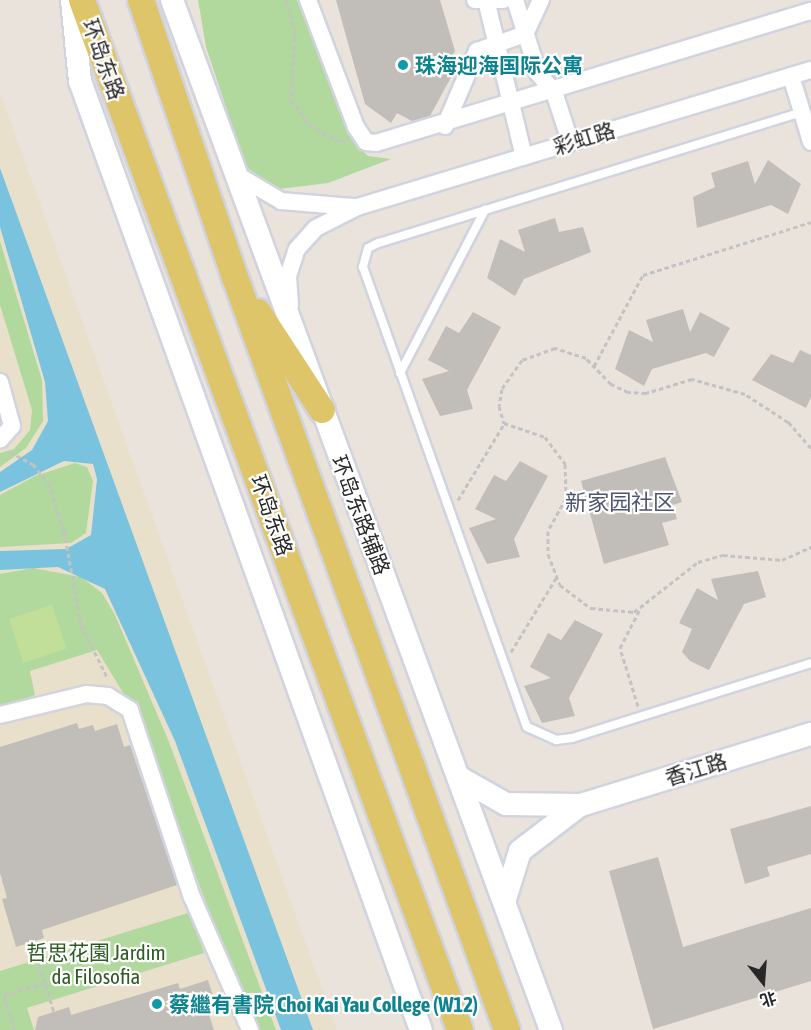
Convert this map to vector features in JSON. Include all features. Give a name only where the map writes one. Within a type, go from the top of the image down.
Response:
[{"type":"main road","points":[[72,0],[80,81],[421,1030]]},
{"type":"main road","name":"环岛东路","points":[[82,0],[460,1030]]},
{"type":"main road","points":[[141,0],[235,277],[507,1030]]},
{"type":"main road","name":"环岛东路辅路","points":[[172,0],[551,1030]]},
{"type":"main road","points":[[235,277],[322,410]]},
{"type":"main road","name":"香江路","points":[[581,805],[811,734]]},
{"type":"main road","points":[[460,778],[506,804],[581,805]]},
{"type":"main road","points":[[505,900],[520,851],[581,805]]},
{"type":"street","points":[[308,0],[361,136],[387,143],[811,11]]},
{"type":"street","points":[[515,0],[538,73],[554,92],[570,141]]},
{"type":"street","points":[[446,126],[477,51],[525,34],[541,0]]},
{"type":"street","points":[[488,1],[510,80],[508,106],[525,157]]},
{"type":"street","name":"彩虹路","points":[[357,207],[811,70]]},
{"type":"street","points":[[791,76],[811,142]]},
{"type":"street","points":[[237,175],[281,201],[357,207]]},
{"type":"street","points":[[291,321],[288,276],[297,249],[316,228],[357,207]]},
{"type":"street","points":[[0,382],[12,426],[0,440]]},
{"type":"street","points":[[0,714],[66,695],[100,694],[124,705],[203,926],[250,1030]]},
{"type":"lane","points":[[802,112],[378,243],[363,256],[400,373],[519,714],[540,736],[572,738],[811,663]]},
{"type":"lane","points":[[400,373],[485,210]]},
{"type":"path","points":[[286,0],[295,31],[291,99],[322,134],[343,142],[361,136]]},
{"type":"path","points":[[594,366],[643,274],[811,222]]},
{"type":"path","points":[[641,608],[618,614],[591,608],[556,578],[547,542],[566,498],[565,464],[545,437],[504,423],[499,416],[502,388],[522,360],[555,348],[572,351],[628,392],[646,393],[692,379],[737,391],[788,422],[811,448]]},
{"type":"path","points":[[445,504],[462,499],[504,423]]},
{"type":"path","points":[[24,458],[40,469],[55,500],[69,571],[90,647],[124,705]]},
{"type":"path","points":[[641,716],[620,648],[641,608],[698,562],[723,555],[782,560],[811,547]]},
{"type":"path","points":[[498,656],[517,650],[556,578]]},
{"type":"path","points":[[32,942],[54,1012]]},
{"type":"path","points":[[14,1030],[4,995],[45,983]]},
{"type":"shaded area","points":[[0,92],[337,1030],[0,1030]]},
{"type":"green space","points":[[198,0],[297,0],[356,144],[368,156],[391,159],[328,183],[279,189],[246,167],[206,47]]},
{"type":"green space","points":[[0,241],[42,380],[43,421],[26,448],[0,467],[0,453],[14,449],[30,430],[32,410],[0,305]]},
{"type":"green space","points":[[75,463],[87,467],[93,481],[86,533],[71,543],[0,547],[0,495],[35,476]]},
{"type":"green space","points":[[33,568],[81,577],[102,593],[115,615],[169,742],[276,1030],[254,1030],[133,709],[97,650],[30,671],[35,695],[0,709],[0,574]]},
{"type":"green space","points":[[52,605],[66,649],[23,663],[9,619]]},
{"type":"green space","name":"哲思花園 Jardim da Filosofia","points":[[191,912],[204,953],[27,1008],[34,1030],[0,1030],[0,971]]},
{"type":"water","points":[[0,168],[313,1030],[281,1030],[175,741],[105,589],[58,567],[0,570],[0,551],[66,549],[91,535],[97,479],[93,464],[64,461],[0,492],[0,472],[32,450],[48,421],[45,382],[0,227]]},
{"type":"building","name":"珠海迎海国际公寓","points":[[336,0],[440,0],[455,51],[447,63],[456,68],[430,116],[412,121],[397,113],[391,123],[365,104]]},
{"type":"building","points":[[768,160],[801,184],[788,214],[771,205],[697,228],[693,197],[715,187],[711,173],[748,161],[755,184]]},
{"type":"building","points":[[555,218],[559,232],[583,227],[591,252],[524,279],[515,296],[487,278],[500,239],[525,252],[518,230]]},
{"type":"building","points":[[683,309],[690,332],[700,312],[730,328],[714,357],[706,353],[652,369],[644,386],[615,369],[629,330],[653,342],[646,320]]},
{"type":"building","points":[[473,312],[501,327],[467,390],[473,409],[440,416],[422,379],[449,371],[428,360],[446,326],[459,333]]},
{"type":"building","points":[[800,350],[811,355],[811,397],[806,408],[752,380],[771,354],[793,363]]},
{"type":"building","points":[[665,457],[682,502],[673,505],[677,519],[662,523],[669,545],[604,564],[581,481]]},
{"type":"building","points":[[520,461],[548,476],[514,539],[520,557],[487,564],[469,528],[496,519],[475,509],[494,475],[506,481]]},
{"type":"building","points":[[758,571],[766,597],[744,604],[709,670],[690,661],[682,652],[692,629],[679,623],[697,588],[718,600],[711,579]]},
{"type":"building","points":[[575,620],[603,634],[569,698],[575,716],[542,723],[524,686],[551,678],[530,667],[548,633],[561,640]]},
{"type":"building","points":[[77,723],[79,729],[93,725],[95,731],[117,724],[124,747],[130,745],[177,885],[42,930],[44,938],[16,947],[2,899],[7,898],[0,873],[0,747]]},
{"type":"building","points":[[811,806],[811,854],[767,867],[770,876],[745,884],[730,829]]},
{"type":"building","points":[[658,857],[683,947],[811,908],[811,981],[653,1029],[609,871]]},
{"type":"building","name":"蔡繼有書院 Choi Kai Yau College (W12)","points":[[208,980],[215,1002],[206,1005],[214,1030],[35,1030],[38,1017],[69,1007],[71,1015],[178,983],[180,989]]},
{"type":"place","name":"珠海迎海国际公寓","points":[[403,65]]},
{"type":"place","name":"蔡繼有書院 Choi Kai Yau College (W12)","points":[[157,1004]]},
{"type":"district","name":"新家园社区","points":[[620,503]]}]
